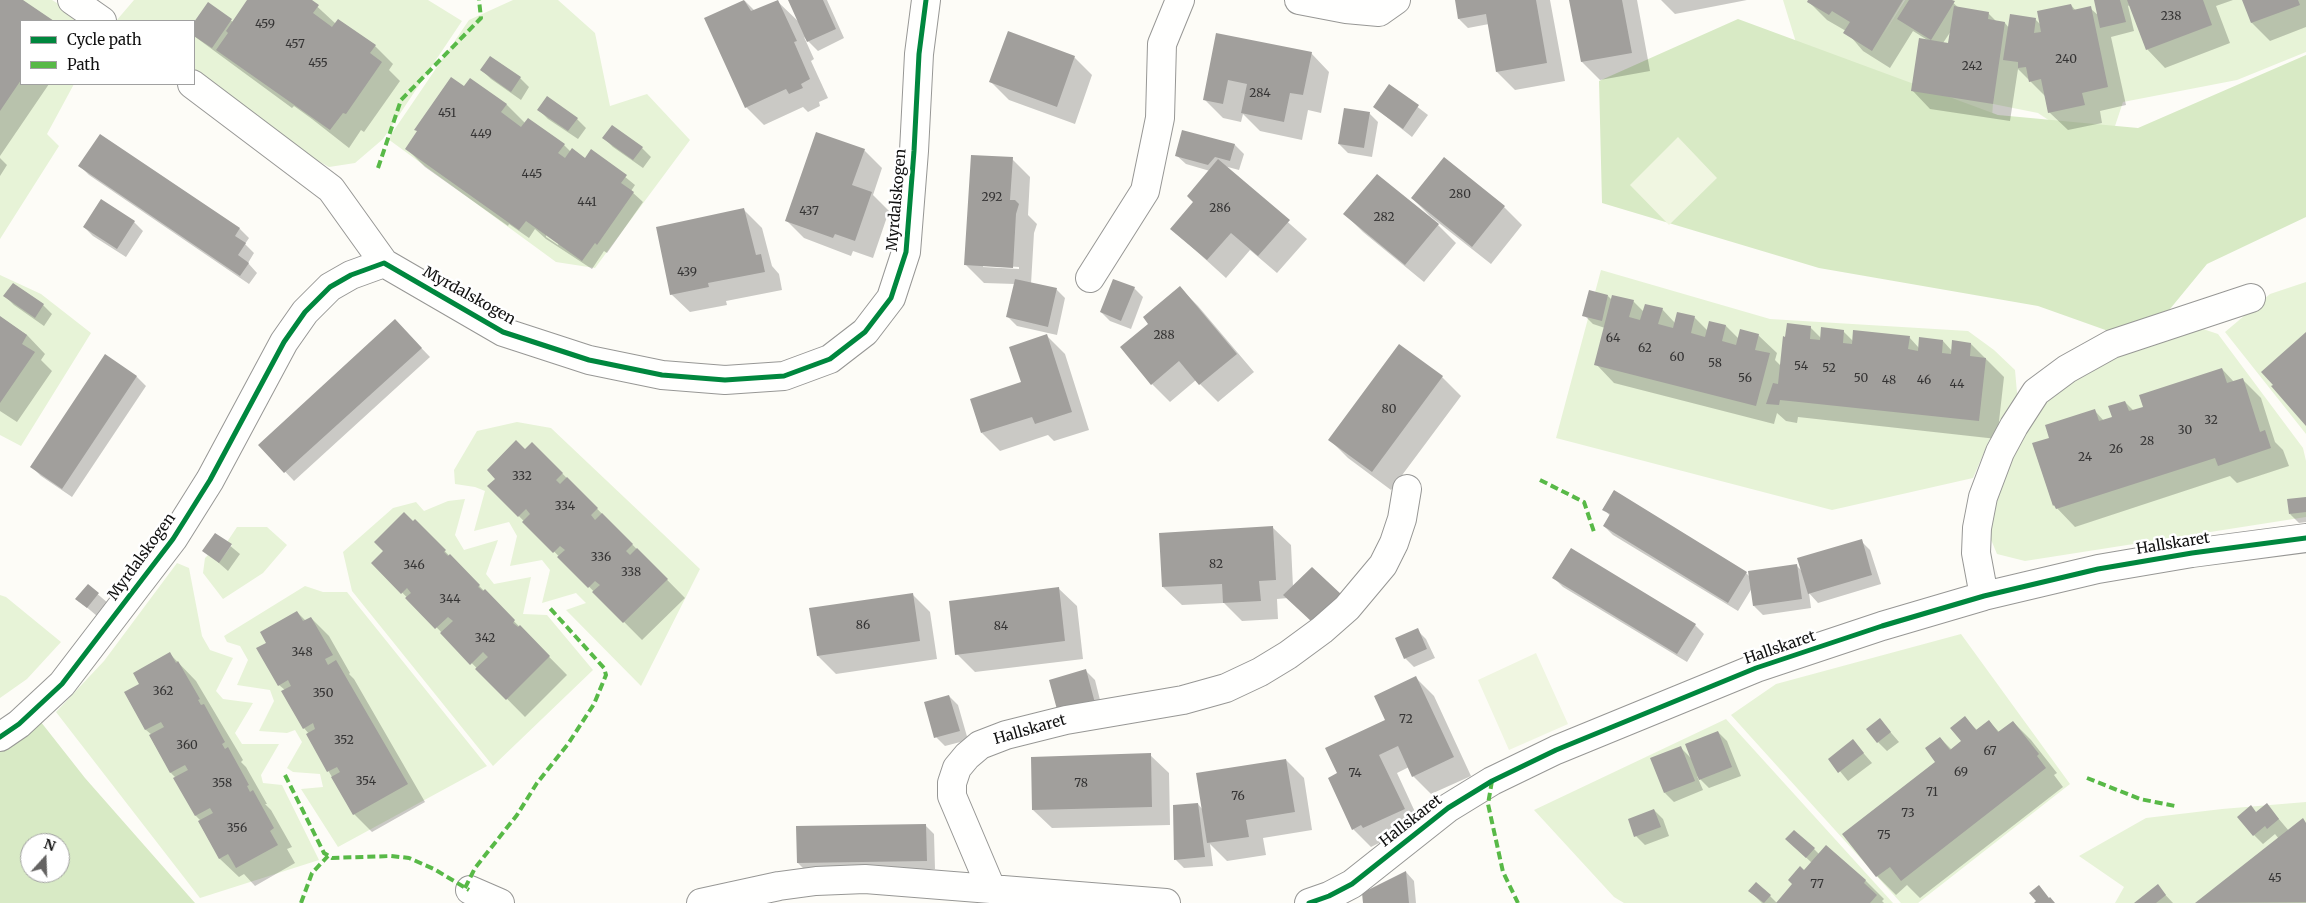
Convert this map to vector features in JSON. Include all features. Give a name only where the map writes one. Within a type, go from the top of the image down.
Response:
[{"type":"street","points":[[72,0],[101,20]]},
{"type":"street","name":"Myrdalskogen","points":[[193,85],[331,189],[384,263],[503,332],[589,360],[662,375],[725,380],[784,376],[830,359],[864,332],[891,298],[906,252],[919,54],[926,0]]},
{"type":"street","points":[[1090,278],[1145,191],[1160,118],[1162,44],[1180,0]]},
{"type":"street","points":[[1299,0],[1346,9],[1378,12],[1396,0]]},
{"type":"street","name":"Myrdalskogen","points":[[0,737],[19,724],[62,684],[173,539],[210,480],[267,372],[305,312],[330,287],[350,275],[384,263]]},
{"type":"street","points":[[1984,596],[1976,553],[1977,528],[1983,497],[2000,452],[2036,392],[2067,369],[2112,344],[2251,298]]},
{"type":"street","name":"Hallskaret","points":[[991,888],[952,796],[952,783],[957,768],[966,756],[980,745],[1006,735],[1066,720],[1184,700],[1226,688],[1260,672],[1288,655],[1322,630],[1346,608],[1383,565],[1394,543],[1402,519],[1407,489]]},
{"type":"street","name":"Hallskaret","points":[[1309,903],[1329,896],[1352,884],[1448,808],[1492,781],[1556,750],[1756,668],[1882,626],[1984,596],[2098,570],[2192,553],[2306,538]]},
{"type":"street","points":[[701,903],[779,886],[816,881],[865,879],[1166,903]]},
{"type":"street","points":[[470,890],[500,903]]},
{"type":"green space","points":[[0,0],[52,0],[84,20],[20,20],[20,85],[73,85],[47,134],[59,146],[0,239]]},
{"type":"green space","points":[[134,0],[428,0],[462,21],[383,139],[355,163],[329,167],[306,154],[195,77],[195,20],[117,20]]},
{"type":"green space","points":[[513,0],[558,0],[595,33],[610,106],[647,94],[690,140],[595,268],[556,262],[388,139],[469,20]]},
{"type":"green space","points":[[1783,0],[1904,0],[1883,35],[1905,0],[2306,0],[2306,52],[2237,80],[2123,102],[2115,126],[2071,146],[2056,125],[2038,113],[1993,104],[1990,148],[1798,49]]},
{"type":"green space","points":[[1738,19],[1998,115],[2138,128],[2306,55],[2306,217],[2207,264],[2142,343],[2038,306],[1819,268],[1602,203],[1599,81]]},
{"type":"green space","points":[[1678,137],[1717,178],[1669,225],[1630,185]]},
{"type":"green space","points":[[1601,270],[1770,319],[1968,331],[1994,350],[2015,370],[2018,404],[1989,441],[1973,478],[1832,510],[1556,438]]},
{"type":"green space","points":[[0,275],[41,294],[91,333],[21,446],[0,435]]},
{"type":"green space","points":[[2306,282],[2306,434],[2225,332],[2270,294]]},
{"type":"green space","points":[[2200,328],[2218,334],[2303,448],[2306,461],[2306,517],[2025,561],[1997,554],[1987,530],[1996,497],[2017,444],[2038,406],[2062,384],[2126,349]]},
{"type":"green space","points":[[517,422],[551,428],[700,569],[641,686],[566,610],[586,603],[576,593],[542,603],[550,570],[542,560],[510,566],[517,536],[509,522],[474,531],[485,491],[475,487],[455,484],[454,470],[477,431]]},
{"type":"green space","points":[[465,499],[455,535],[464,550],[498,540],[486,574],[494,584],[531,577],[523,614],[547,615],[593,670],[493,766],[352,591],[343,552],[393,508],[416,502],[424,511],[448,501]]},
{"type":"green space","points":[[237,527],[267,527],[287,545],[263,573],[223,599],[203,573],[205,558],[208,555],[219,562],[232,545],[227,542]]},
{"type":"green space","points":[[177,563],[189,568],[202,636],[210,650],[233,658],[216,691],[223,699],[253,703],[235,733],[242,744],[279,744],[261,775],[263,783],[282,785],[319,860],[200,898],[56,712],[104,661]]},
{"type":"green space","points":[[305,586],[323,592],[347,592],[487,766],[338,847],[301,789],[323,787],[320,774],[293,772],[287,768],[302,742],[295,730],[287,733],[259,731],[274,701],[270,690],[237,685],[248,660],[240,646],[227,642],[224,636]]},
{"type":"green space","points":[[0,595],[6,597],[61,642],[27,679],[0,698]]},
{"type":"green space","points":[[1961,634],[2070,784],[1918,903],[1901,903],[1731,715],[1776,684]]},
{"type":"green space","points":[[1536,653],[1568,724],[1509,750],[1478,680]]},
{"type":"green space","points":[[26,703],[85,778],[195,903],[0,903],[0,720]]},
{"type":"green space","points":[[1726,719],[1893,903],[1624,903],[1614,897],[1534,810]]},
{"type":"green space","points":[[2306,802],[2306,903],[2115,903],[2124,887],[2079,856],[2146,818]]},
{"type":"building","points":[[0,0],[23,0],[53,20],[20,20],[20,81],[0,111]]},
{"type":"building","points":[[247,0],[312,0],[319,5],[313,13],[332,27],[338,19],[376,45],[370,53],[382,62],[346,114],[343,113],[330,130],[216,50],[228,33],[226,31]]},
{"type":"building","points":[[744,0],[751,11],[778,0],[797,41],[794,42],[810,79],[801,84],[803,88],[789,94],[786,89],[745,108],[704,18]]},
{"type":"building","points":[[788,0],[823,0],[836,29],[807,42]]},
{"type":"building","points":[[1455,0],[1536,0],[1547,63],[1496,72],[1486,14],[1458,19]]},
{"type":"building","points":[[1569,0],[1622,0],[1632,53],[1581,62]]},
{"type":"building","points":[[1808,0],[1903,0],[1872,51],[1843,33],[1850,22],[1832,11],[1829,15],[1807,2]]},
{"type":"building","points":[[1909,0],[1955,1],[1931,40],[1897,19]]},
{"type":"building","points":[[2094,0],[2120,0],[2126,22],[2100,28]]},
{"type":"building","points":[[2127,0],[2203,0],[2212,25],[2146,50]]},
{"type":"building","points":[[2242,0],[2298,0],[2300,5],[2251,23]]},
{"type":"building","points":[[208,2],[232,19],[212,48],[195,37],[195,21]]},
{"type":"building","points":[[2071,4],[2073,10],[2091,6],[2108,87],[2082,93],[2085,105],[2048,113],[2041,79],[2029,82],[2026,67],[2018,68],[2018,62],[2003,60],[2010,14],[2036,18],[2034,33],[2041,32],[2037,11]]},
{"type":"building","points":[[1954,6],[1989,12],[1988,19],[2005,22],[1993,104],[1911,91],[1919,38],[1948,43]]},
{"type":"building","points":[[1008,31],[1075,56],[1057,107],[989,82]]},
{"type":"building","points":[[1216,33],[1312,52],[1303,95],[1290,93],[1284,122],[1241,113],[1247,84],[1228,80],[1223,104],[1203,100]]},
{"type":"building","points":[[490,56],[521,77],[511,92],[480,70]]},
{"type":"building","points":[[451,77],[464,86],[470,78],[507,104],[501,112],[521,127],[528,118],[565,144],[558,153],[565,158],[572,148],[585,158],[591,149],[627,175],[621,183],[634,192],[597,245],[595,243],[582,261],[526,221],[519,230],[405,149],[417,131],[414,130]]},
{"type":"building","points":[[1389,84],[1419,105],[1403,129],[1373,107]]},
{"type":"building","points":[[547,96],[578,118],[568,131],[537,110]]},
{"type":"building","points":[[1344,108],[1370,112],[1364,148],[1338,144]]},
{"type":"building","points":[[612,125],[643,147],[633,160],[602,138]]},
{"type":"building","points":[[1182,130],[1235,144],[1230,161],[1215,157],[1208,165],[1175,156]]},
{"type":"building","points":[[816,132],[865,149],[852,185],[872,192],[855,241],[835,234],[833,238],[785,221]]},
{"type":"building","points":[[100,134],[240,228],[235,236],[246,243],[238,255],[249,263],[240,276],[78,166]]},
{"type":"building","points":[[971,155],[1013,157],[1010,200],[1015,200],[1019,204],[1016,214],[1013,268],[964,265]]},
{"type":"building","points":[[1444,157],[1505,206],[1472,247],[1411,198]]},
{"type":"building","points":[[1218,159],[1290,220],[1258,256],[1231,233],[1207,260],[1170,229],[1193,202],[1187,196]]},
{"type":"building","points":[[1377,174],[1439,224],[1405,265],[1343,214]]},
{"type":"building","points":[[101,199],[135,221],[117,249],[83,227]]},
{"type":"building","points":[[744,208],[756,255],[761,254],[765,272],[708,283],[709,287],[670,295],[656,227]]},
{"type":"building","points":[[1015,279],[1057,288],[1048,327],[1006,317]]},
{"type":"building","points":[[1113,279],[1135,287],[1121,321],[1100,312]]},
{"type":"building","points":[[13,283],[44,304],[35,318],[3,296]]},
{"type":"building","points":[[1180,286],[1237,354],[1199,385],[1179,361],[1151,385],[1120,347],[1148,324],[1143,317]]},
{"type":"building","points":[[1589,290],[1608,295],[1602,321],[1582,316]]},
{"type":"building","points":[[1612,295],[1634,300],[1629,317],[1640,320],[1645,304],[1663,308],[1658,324],[1673,328],[1677,312],[1695,316],[1691,333],[1705,337],[1709,321],[1726,325],[1722,341],[1736,345],[1740,329],[1759,334],[1755,350],[1770,353],[1756,406],[1594,365]]},
{"type":"building","points":[[0,316],[27,335],[22,344],[35,352],[0,403]]},
{"type":"building","points":[[395,319],[422,348],[284,473],[258,445]]},
{"type":"building","points":[[1787,323],[1811,326],[1810,339],[1820,340],[1821,327],[1844,330],[1843,343],[1852,344],[1853,330],[1910,336],[1908,349],[1918,351],[1919,337],[1943,340],[1942,353],[1951,354],[1952,340],[1971,343],[1970,356],[1986,358],[1979,421],[1780,400],[1779,405],[1766,404],[1773,383],[1778,384],[1783,336],[1785,337]]},
{"type":"building","points":[[2306,332],[2306,426],[2261,372]]},
{"type":"building","points":[[1047,334],[1072,412],[1035,424],[1032,417],[981,433],[970,399],[1021,382],[1009,347]]},
{"type":"building","points":[[1399,344],[1443,376],[1372,472],[1328,440]]},
{"type":"building","points":[[105,354],[137,376],[62,489],[30,467]]},
{"type":"building","points":[[2222,368],[2227,383],[2243,378],[2260,432],[2265,430],[2271,448],[2218,466],[2215,458],[2056,509],[2053,506],[2032,443],[2049,438],[2045,425],[2095,409],[2099,421],[2112,417],[2108,406],[2125,401],[2129,411],[2143,407],[2139,395]]},
{"type":"building","points":[[516,440],[525,449],[532,442],[563,473],[556,480],[560,484],[567,477],[598,508],[591,515],[595,520],[602,513],[633,544],[626,551],[630,555],[637,548],[668,579],[623,623],[592,592],[600,585],[595,581],[588,588],[557,557],[565,550],[560,546],[553,553],[522,522],[530,514],[526,509],[518,517],[487,486],[495,479],[487,470]]},
{"type":"building","points":[[1614,490],[1747,572],[1728,603],[1603,526],[1610,514],[1602,510]]},
{"type":"building","points":[[2306,497],[2306,512],[2289,514],[2287,499]]},
{"type":"building","points":[[404,512],[413,521],[415,519],[446,550],[444,552],[448,556],[450,554],[480,585],[478,587],[483,591],[485,589],[515,620],[513,623],[518,627],[520,625],[550,656],[506,700],[475,669],[488,657],[483,652],[470,665],[440,633],[453,621],[448,617],[435,629],[405,598],[411,593],[407,588],[401,594],[371,563],[383,551],[374,542]]},
{"type":"building","points":[[1273,526],[1276,580],[1259,581],[1261,601],[1223,603],[1222,584],[1162,587],[1159,533]]},
{"type":"building","points":[[215,533],[232,544],[219,563],[202,551]]},
{"type":"building","points":[[1862,539],[1872,575],[1808,594],[1797,558]]},
{"type":"building","points":[[1571,548],[1696,624],[1677,654],[1552,578]]},
{"type":"building","points":[[1797,564],[1802,599],[1753,606],[1748,571]]},
{"type":"building","points":[[1312,567],[1342,595],[1312,622],[1283,595]]},
{"type":"building","points":[[88,584],[99,593],[87,608],[75,599]]},
{"type":"building","points":[[1059,587],[1065,641],[955,655],[949,601]]},
{"type":"building","points":[[913,593],[920,641],[817,656],[809,608]]},
{"type":"building","points":[[297,611],[303,621],[311,617],[333,655],[325,659],[328,665],[336,660],[408,784],[353,815],[331,777],[340,772],[337,767],[327,772],[306,734],[315,729],[313,723],[303,729],[281,691],[291,686],[288,680],[278,686],[256,648],[266,643],[260,632]]},
{"type":"building","points":[[1418,628],[1427,649],[1404,659],[1395,638]]},
{"type":"building","points":[[170,652],[176,663],[178,661],[200,699],[198,700],[201,705],[204,704],[225,742],[222,744],[225,749],[228,747],[249,785],[247,786],[250,792],[253,790],[274,828],[270,831],[278,845],[236,868],[228,854],[219,859],[198,821],[213,813],[210,808],[195,816],[173,778],[188,770],[185,765],[170,773],[149,735],[164,727],[161,722],[145,730],[124,692],[139,684],[133,673]]},
{"type":"building","points":[[1086,669],[1095,703],[1058,713],[1049,680]]},
{"type":"building","points":[[1416,676],[1454,757],[1412,777],[1398,746],[1379,755],[1405,809],[1363,828],[1361,825],[1352,830],[1328,778],[1337,773],[1325,748],[1385,720],[1374,696]]},
{"type":"building","points":[[949,695],[960,731],[934,738],[924,702]]},
{"type":"building","points":[[1965,716],[1976,730],[1989,720],[1998,732],[2013,721],[2039,754],[2037,756],[2046,768],[1901,881],[1890,867],[1876,877],[1842,834],[1935,762],[1925,748],[1940,737],[1950,750],[1961,741],[1950,728]]},
{"type":"building","points":[[1880,718],[1891,732],[1877,743],[1866,729]]},
{"type":"building","points":[[1718,731],[1732,767],[1699,780],[1685,744]]},
{"type":"building","points":[[1853,739],[1864,753],[1838,773],[1828,759]]},
{"type":"building","points":[[1681,746],[1695,781],[1664,793],[1650,758]]},
{"type":"building","points":[[1151,753],[1152,807],[1032,810],[1031,757]]},
{"type":"building","points":[[1286,759],[1295,812],[1246,820],[1249,837],[1207,843],[1196,773]]},
{"type":"building","points":[[1198,803],[1205,857],[1174,860],[1173,805]]},
{"type":"building","points":[[2267,803],[2279,819],[2267,829],[2265,826],[2253,836],[2237,817],[2251,805],[2256,812]]},
{"type":"building","points":[[1654,809],[1661,827],[1634,837],[1628,819]]},
{"type":"building","points":[[2303,818],[2306,823],[2306,902],[2195,903]]},
{"type":"building","points":[[926,824],[927,861],[797,863],[796,826]]},
{"type":"building","points":[[1794,830],[1815,848],[1806,858],[1785,839]]},
{"type":"building","points":[[1826,845],[1866,880],[1864,883],[1877,895],[1870,903],[1776,903],[1792,884],[1788,880],[1800,866],[1804,870]]},
{"type":"building","points":[[1406,871],[1409,903],[1363,903],[1362,893]]},
{"type":"building","points":[[1756,882],[1771,895],[1764,903],[1748,891]]},
{"type":"building","points":[[2158,884],[2166,895],[2156,903],[2134,903]]},
{"type":"building","points":[[2039,885],[2055,903],[2034,903],[2036,901],[2029,893]]},
{"type":"marked path","points":[[378,168],[401,100],[481,18],[479,0]]},
{"type":"marked path","points":[[1540,480],[1584,502],[1595,535]]},
{"type":"marked path","points":[[465,888],[475,868],[517,815],[537,783],[568,744],[594,704],[606,675],[604,668],[548,606]]},
{"type":"marked path","points":[[285,775],[324,853],[332,858],[391,856],[409,858],[434,869],[469,890]]},
{"type":"marked path","points":[[2087,778],[2140,799],[2175,806]]},
{"type":"marked path","points":[[1492,781],[1488,804],[1503,872],[1518,903]]},
{"type":"marked path","points":[[301,903],[312,873],[328,856]]},
{"type":"cycle path","points":[[0,737],[19,724],[62,684],[173,539],[210,480],[284,342],[305,312],[330,287],[351,275],[384,263],[503,332],[589,360],[662,375],[725,380],[784,376],[830,359],[865,332],[891,298],[906,252],[919,54],[926,0]]},
{"type":"cycle path","points":[[1309,903],[1329,896],[1352,884],[1448,808],[1492,781],[1556,750],[1756,668],[1882,626],[1984,596],[2098,569],[2192,553],[2306,538]]}]
